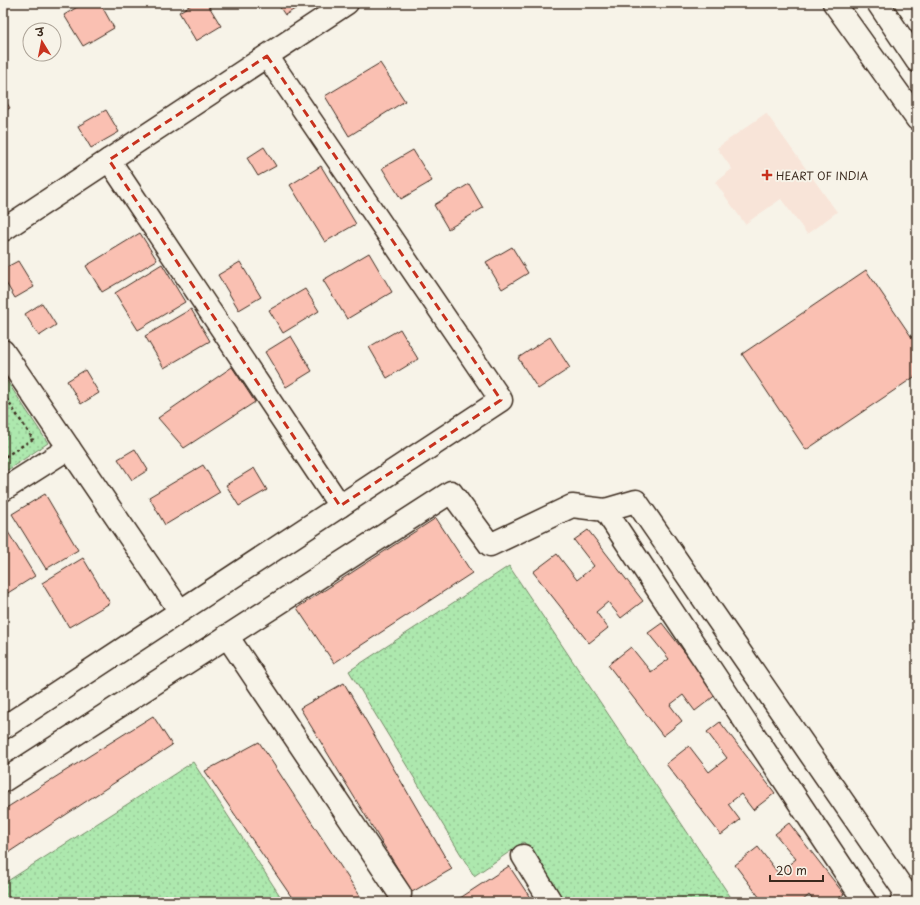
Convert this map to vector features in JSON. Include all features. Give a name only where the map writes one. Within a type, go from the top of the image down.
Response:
[{"type":"street","points":[[3,230],[348,3]]},
{"type":"street","points":[[834,3],[917,119]]},
{"type":"street","points":[[878,3],[917,61]]},
{"type":"street","points":[[3,728],[501,400],[267,56]]},
{"type":"street","points":[[109,160],[340,506]]},
{"type":"street","points":[[3,351],[180,611]]},
{"type":"street","points":[[3,490],[69,448]]},
{"type":"street","points":[[3,781],[451,492],[490,545],[572,506],[605,510],[636,501],[906,893],[901,902]]},
{"type":"street","points":[[605,510],[865,902]]},
{"type":"street","points":[[227,636],[400,894]]},
{"type":"street","points":[[726,693],[755,673]]},
{"type":"street","points":[[523,856],[551,902]]},
{"type":"path","points":[[3,394],[33,439],[3,458]]},
{"type":"highlighted area","points":[[267,56],[501,400],[340,506],[109,160]]},
{"type":"shaded area","name":"HEART OF INDIA","points":[[766,113],[837,212],[807,234],[781,199],[745,224],[715,182],[732,169],[717,148]]},
{"type":"green space","points":[[3,375],[48,443],[3,473]]},
{"type":"green space","points":[[509,566],[734,902],[562,902],[524,842],[474,876],[349,671]]},
{"type":"green space","points":[[193,762],[284,902],[3,902],[3,884]]},
{"type":"building","points":[[84,3],[100,3],[114,28],[83,46],[64,15]]},
{"type":"building","points":[[194,3],[207,3],[221,26],[196,41],[179,12]]},
{"type":"building","points":[[277,3],[305,3],[285,15]]},
{"type":"building","points":[[380,63],[405,101],[349,136],[325,96]]},
{"type":"building","points":[[3,97],[10,108],[3,112]]},
{"type":"building","points":[[106,110],[119,132],[91,148],[78,126]]},
{"type":"building","points":[[264,147],[276,166],[258,176],[247,158]]},
{"type":"building","points":[[413,150],[432,181],[401,199],[382,168]]},
{"type":"building","points":[[321,166],[356,224],[325,242],[290,185]]},
{"type":"building","points":[[469,184],[483,208],[448,229],[434,205]]},
{"type":"building","points":[[140,233],[157,260],[102,292],[86,266]]},
{"type":"building","points":[[512,247],[528,273],[502,289],[486,262]]},
{"type":"building","points":[[369,253],[392,292],[347,319],[323,280]]},
{"type":"building","points":[[18,261],[34,287],[15,298],[3,278],[3,269]]},
{"type":"building","points":[[240,262],[261,297],[239,310],[218,275]]},
{"type":"building","points":[[162,264],[185,302],[138,330],[115,293]]},
{"type":"building","points":[[866,270],[917,345],[917,375],[806,450],[742,354]]},
{"type":"building","points":[[305,289],[319,311],[283,333],[269,310]]},
{"type":"building","points":[[42,303],[56,325],[39,336],[25,314]]},
{"type":"building","points":[[191,309],[210,341],[164,368],[145,336]]},
{"type":"building","points":[[400,329],[418,359],[387,378],[369,347]]},
{"type":"building","points":[[291,336],[312,371],[286,387],[265,352]]},
{"type":"building","points":[[550,337],[570,368],[538,389],[518,358]]},
{"type":"building","points":[[232,367],[255,402],[184,448],[158,418]]},
{"type":"building","points":[[85,370],[99,393],[81,404],[67,381]]},
{"type":"building","points":[[135,449],[148,470],[132,480],[118,459]]},
{"type":"building","points":[[203,465],[220,492],[165,525],[149,497]]},
{"type":"building","points":[[254,468],[267,490],[239,506],[226,485]]},
{"type":"building","points":[[45,494],[78,550],[46,569],[12,514]]},
{"type":"building","points":[[436,518],[472,573],[334,663],[297,608]]},
{"type":"building","points":[[3,524],[35,576],[3,596]]},
{"type":"building","points":[[588,530],[643,601],[621,618],[608,602],[596,612],[608,628],[589,643],[533,572],[557,554],[577,580],[594,566],[574,540]]},
{"type":"building","points":[[83,558],[110,603],[69,627],[42,583]]},
{"type":"building","points":[[662,623],[717,694],[695,711],[683,695],[670,705],[682,721],[663,736],[608,665],[631,647],[651,672],[669,659],[648,633]]},
{"type":"building","points":[[344,683],[452,869],[412,892],[300,708]]},
{"type":"building","points":[[153,716],[172,745],[3,856],[3,810]]},
{"type":"building","points":[[720,722],[775,793],[753,810],[741,794],[728,804],[740,820],[721,835],[666,764],[689,746],[709,772],[727,758],[707,732]]},
{"type":"building","points":[[259,742],[364,902],[295,902],[205,771]]},
{"type":"building","points":[[789,823],[844,894],[834,902],[815,902],[809,895],[801,902],[763,902],[735,865],[758,847],[778,873],[796,859],[775,834]]},
{"type":"building","points":[[509,866],[533,902],[454,902]]},
{"type":"place","name":"HEART OF INDIA","points":[[767,175]]}]
